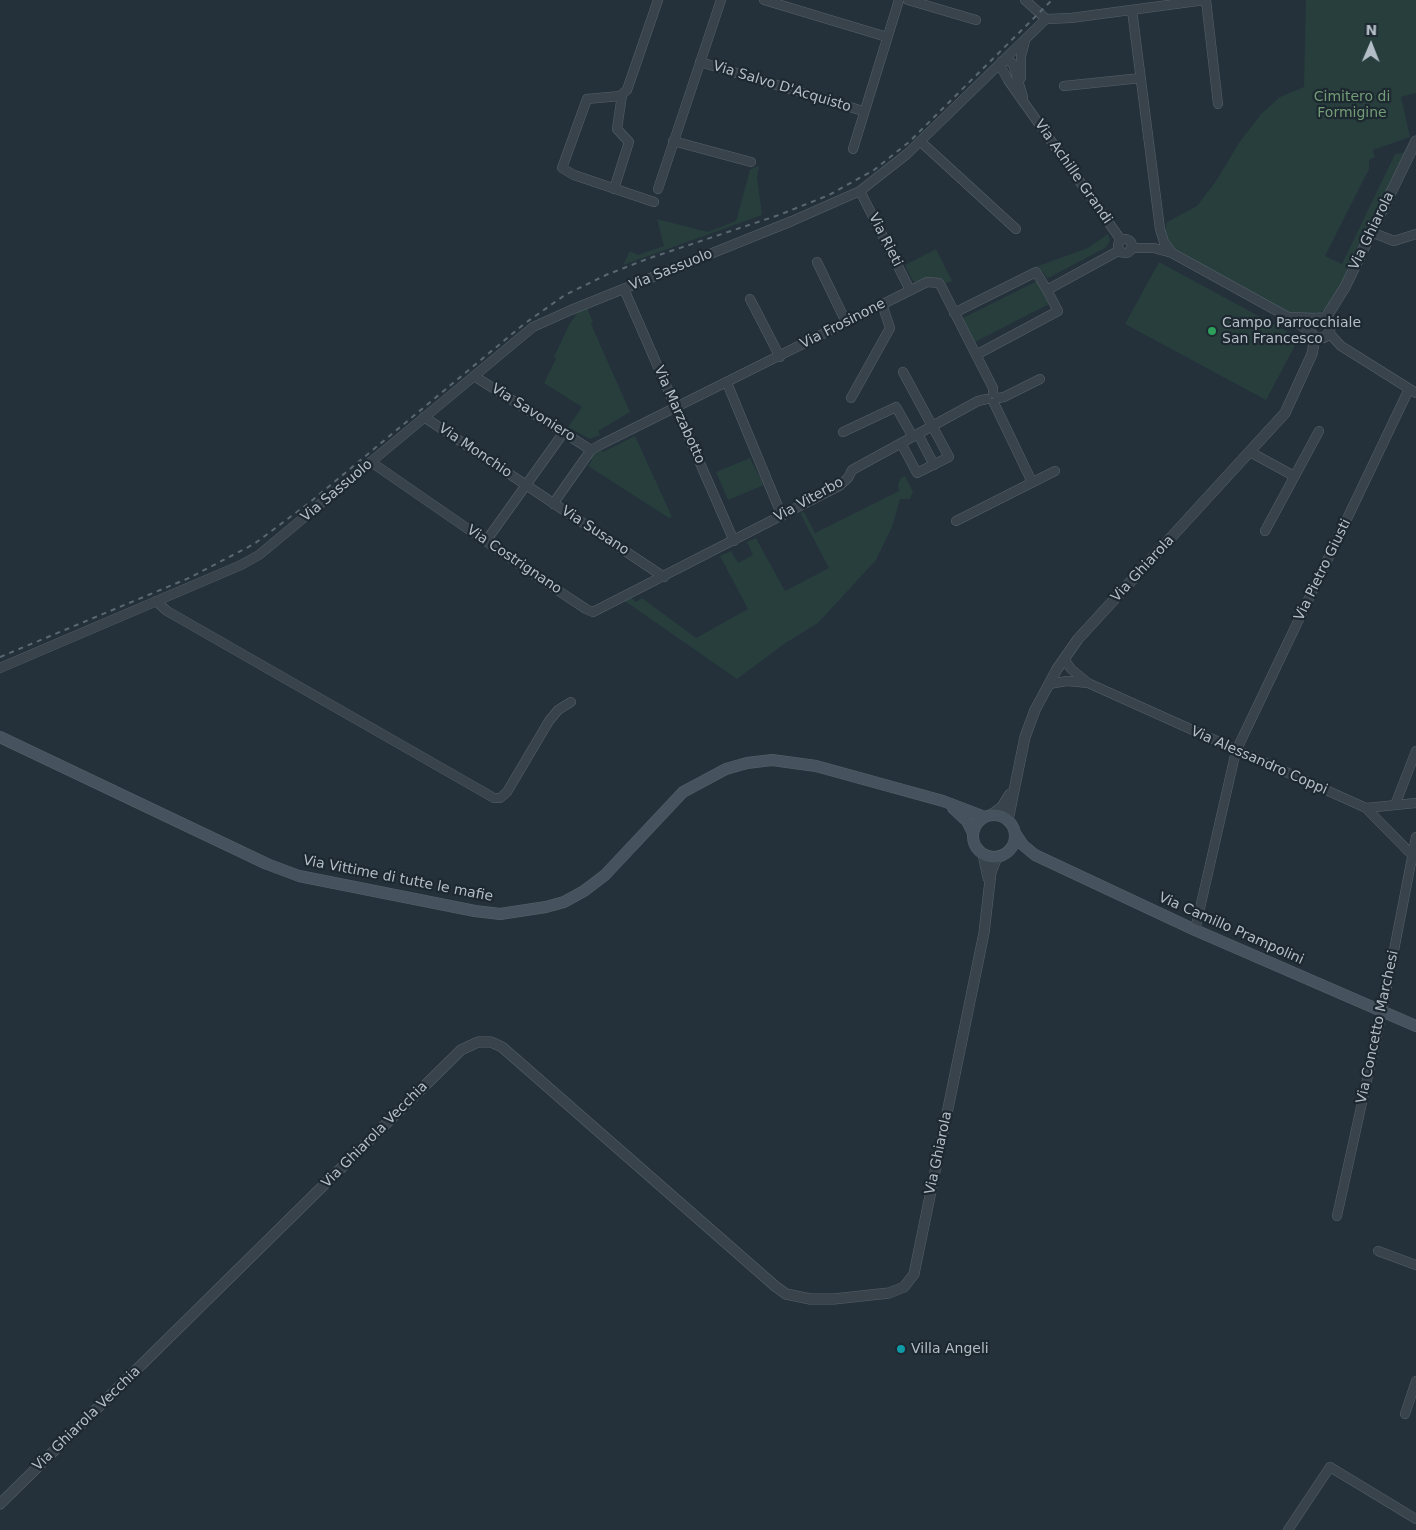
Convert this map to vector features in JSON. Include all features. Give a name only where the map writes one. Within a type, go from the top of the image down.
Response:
[{"type":"main road","name":"Via Vittime di tutte le mafie","points":[[0,737],[267,864],[299,876],[456,908],[500,914],[546,908],[564,902],[584,891],[605,874],[683,792],[726,768],[747,763],[772,760],[792,762],[943,801],[988,816]]},
{"type":"main road","name":"Via Vittime di tutte le mafie","points":[[943,801],[967,821],[973,833]]},
{"type":"main road","points":[[997,815],[1008,820],[1014,832],[1012,846],[1008,851],[997,857],[983,854],[974,845],[973,833],[979,821],[988,816],[997,815]]},
{"type":"main road","name":"Via Camillo Prampolini","points":[[1014,832],[1023,845],[1035,855],[1196,930],[1416,1026]]},
{"type":"main road","name":"Via Camillo Prampolini","points":[[1008,851],[1035,855]]},
{"type":"street","points":[[614,189],[629,142],[617,129],[622,96],[627,90],[658,0]]},
{"type":"street","points":[[658,189],[721,0]]},
{"type":"street","points":[[764,0],[887,37]]},
{"type":"street","points":[[853,149],[863,111],[899,0]]},
{"type":"street","points":[[908,0],[976,20]]},
{"type":"street","points":[[1025,0],[1046,19],[1071,18],[1205,0],[1218,104]]},
{"type":"street","points":[[1132,10],[1160,229],[1164,242],[1172,253]]},
{"type":"street","name":"Via Sassuolo","points":[[0,668],[259,555],[533,327],[792,221],[860,191],[895,166],[921,142],[1046,19]]},
{"type":"street","name":"Via Achille Grandi","points":[[1022,90],[1021,56],[1026,40]]},
{"type":"street","name":"Via Achille Grandi","points":[[1025,104],[1013,64],[1008,60],[1002,61],[1002,71],[1121,245]]},
{"type":"street","name":"Via Salvo D'Acquisto","points":[[700,62],[863,111]]},
{"type":"street","points":[[988,74],[997,76],[1012,85]]},
{"type":"street","points":[[1064,86],[1141,78]]},
{"type":"street","points":[[622,96],[587,99],[562,168],[574,175],[654,202]]},
{"type":"street","points":[[673,141],[751,162]]},
{"type":"street","name":"Via Ghiarola","points":[[1008,820],[1025,737],[1035,710],[1064,659],[1078,639],[1285,413],[1312,354],[1310,325],[1321,319],[1345,287],[1416,141]]},
{"type":"street","points":[[921,142],[1016,229]]},
{"type":"street","name":"Via Rieti","points":[[860,191],[910,290]]},
{"type":"street","points":[[1371,232],[1394,241],[1416,234]]},
{"type":"street","points":[[1047,290],[1121,245],[1127,252],[1132,248],[1154,248],[1172,253],[1288,317],[1312,335],[1324,338],[1329,333],[1330,327],[1321,319],[1288,317]]},
{"type":"street","points":[[817,262],[846,322]]},
{"type":"street","points":[[954,313],[1036,272],[1047,290],[1058,311],[976,355]]},
{"type":"street","name":"Via Frosinone","points":[[592,450],[927,282],[939,283],[993,388],[993,398],[1032,482]]},
{"type":"street","name":"Via Marzabotto","points":[[624,289],[734,541]]},
{"type":"street","points":[[750,299],[780,357]]},
{"type":"street","points":[[851,398],[890,328],[882,304]]},
{"type":"street","points":[[1329,333],[1341,346],[1413,391]]},
{"type":"street","points":[[901,443],[917,473],[949,457],[903,372]]},
{"type":"street","name":"Via Savoniero","points":[[474,376],[592,450]]},
{"type":"street","name":"Via Viterbo","points":[[734,541],[839,486],[848,478],[852,470],[978,401],[1004,397],[1040,379]]},
{"type":"street","points":[[727,383],[782,516]]},
{"type":"street","name":"Via Pietro Giusti","points":[[1196,930],[1236,751],[1413,391]]},
{"type":"street","points":[[843,432],[896,407],[934,464]]},
{"type":"street","name":"Via Monchio","points":[[424,417],[526,486]]},
{"type":"street","points":[[1265,531],[1319,431]]},
{"type":"street","points":[[486,541],[564,432]]},
{"type":"street","points":[[554,504],[592,450]]},
{"type":"street","points":[[1250,452],[1294,476]]},
{"type":"street","name":"Via Costrignano","points":[[371,462],[590,611],[598,610],[664,577]]},
{"type":"street","points":[[956,521],[1055,471]]},
{"type":"street","name":"Via Susano","points":[[526,486],[664,577]]},
{"type":"street","points":[[664,577],[734,541]]},
{"type":"street","points":[[156,601],[167,611],[494,798],[500,798],[507,792],[549,721],[558,710],[571,702]]},
{"type":"street","name":"Via Alessandro Coppi","points":[[1064,659],[1070,669],[1088,683],[1366,808],[1414,858]]},
{"type":"street","name":"Via Alessandro Coppi","points":[[1049,684],[1067,681],[1088,683]]},
{"type":"street","points":[[1395,805],[1416,751]]},
{"type":"street","points":[[988,816],[1002,807],[1013,789]]},
{"type":"street","points":[[1366,808],[1416,802]]},
{"type":"street","name":"Via Concetto Marchesi","points":[[1337,1216],[1382,1012],[1414,858],[1416,837]]},
{"type":"street","name":"Via Ghiarola","points":[[983,854],[989,883]]},
{"type":"street","name":"Via Ghiarola","points":[[775,1286],[786,1294],[799,1298],[834,1299],[897,1291],[910,1282],[914,1274],[984,933],[991,872],[997,857]]},
{"type":"street","name":"Via Ghiarola Vecchia","points":[[0,1504],[461,1050],[473,1043],[491,1042],[507,1051],[775,1286]]},
{"type":"street","points":[[1378,1251],[1416,1265]]},
{"type":"street","points":[[1405,1414],[1416,1381]]},
{"type":"street","points":[[1288,1530],[1330,1467],[1416,1519]]},
{"type":"green space","name":"Cimitero di Formigine","points":[[1306,0],[1416,0],[1416,93],[1401,97],[1410,137],[1373,150],[1375,157],[1369,160],[1369,169],[1325,256],[1342,264],[1395,154],[1408,152],[1329,308],[1309,317],[1298,317],[1173,249],[1165,232],[1167,222],[1197,206],[1261,114],[1280,97],[1304,87]]},
{"type":"green space","points":[[757,166],[759,167],[757,177],[762,215],[623,265],[630,251],[638,255],[664,246],[657,219],[708,232],[736,221],[750,170]]},
{"type":"green space","points":[[1108,234],[1110,241],[1105,248],[1050,277],[1047,278],[1038,266],[1088,248]]},
{"type":"green space","points":[[936,249],[952,281],[944,284],[942,280],[935,278],[919,284],[913,281],[905,265]]},
{"type":"green space","name":"Campo Parrocchiale San Francesco","points":[[1159,262],[1299,338],[1266,400],[1125,324]]},
{"type":"green space","points":[[1037,281],[1049,304],[975,342],[963,318]]},
{"type":"green space","points":[[587,308],[593,322],[591,324],[630,412],[598,431],[600,435],[590,439],[568,427],[582,407],[544,383],[556,359],[554,357],[569,325],[578,312]]},
{"type":"green space","points":[[635,436],[672,517],[669,518],[588,466],[592,460],[588,457],[599,446],[603,452]]},
{"type":"green space","points":[[750,458],[764,485],[728,500],[716,472]]},
{"type":"green space","points":[[905,476],[913,492],[910,499],[900,499],[892,527],[876,560],[818,623],[784,644],[737,679],[622,599],[629,596],[636,602],[642,598],[696,638],[748,609],[720,556],[731,551],[738,563],[753,555],[747,542],[756,538],[785,591],[829,568],[800,513],[804,512],[815,533],[899,491],[898,484],[901,478]]},
{"type":"railway","points":[[0,657],[189,578],[254,544],[309,503],[524,324],[565,295],[606,275],[647,259],[779,215],[829,195],[874,170],[909,142],[1052,0]]},
{"type":"place","name":"Campo Parrocchiale San Francesco","points":[[1212,331]]},
{"type":"place","name":"Villa Angeli","points":[[901,1349]]}]
